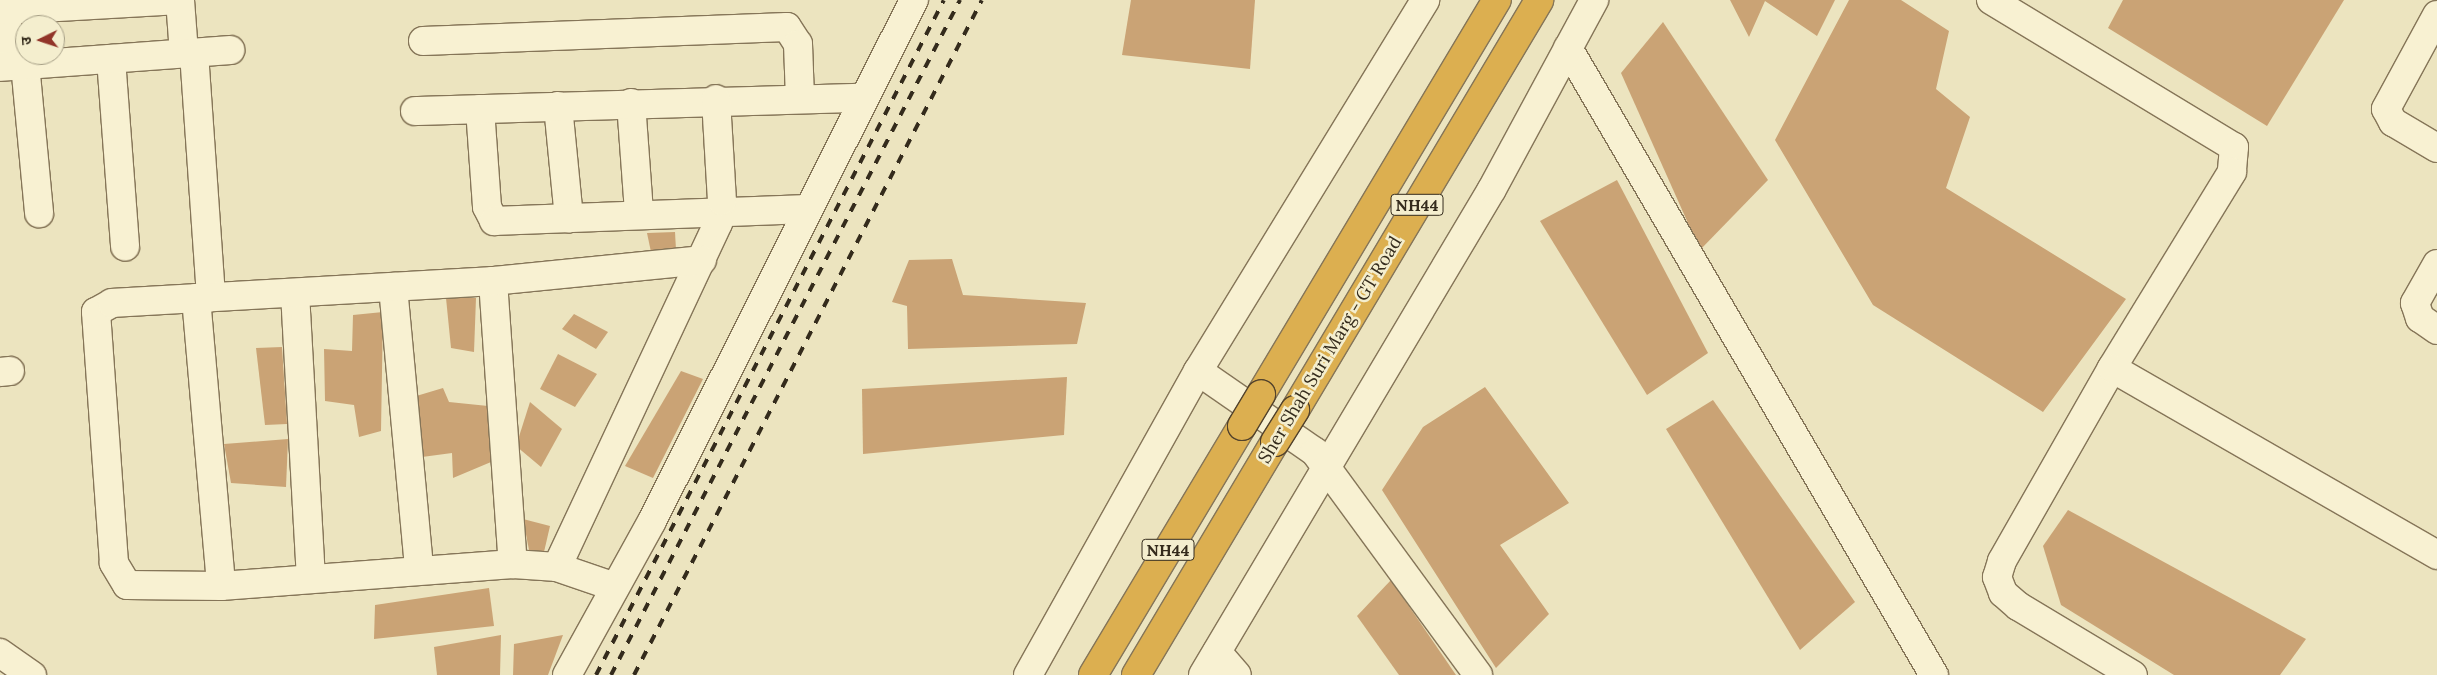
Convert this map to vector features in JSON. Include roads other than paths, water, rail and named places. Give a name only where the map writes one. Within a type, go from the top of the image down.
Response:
[{"type":"highway","name":"Sher Shah Suri Marg - GT Road","points":[[1093,675],[1497,0]]},
{"type":"highway","name":"Sher Shah Suri Marg - GT Road","points":[[1136,675],[1539,0]]},
{"type":"street","points":[[39,213],[12,66],[6,5],[180,0],[189,53],[221,586]]},
{"type":"street","points":[[567,675],[615,587],[914,0]]},
{"type":"street","points":[[1028,675],[1198,371],[1425,0]]},
{"type":"street","points":[[1203,675],[1328,468],[1492,189],[1594,0]]},
{"type":"street","points":[[1991,0],[2234,147],[2237,159],[2232,172],[2112,368],[2002,561],[1997,578],[2003,592],[2018,606],[2133,675]]},
{"type":"street","points":[[2437,15],[2386,109],[2393,122],[2437,148]]},
{"type":"street","points":[[423,41],[787,27],[798,44],[800,98]]},
{"type":"street","points":[[1568,48],[1934,675]]},
{"type":"street","points":[[12,66],[230,50]]},
{"type":"street","points":[[111,59],[125,246]]},
{"type":"street","points":[[416,111],[716,99],[864,98]]},
{"type":"street","points":[[557,567],[702,260],[722,212],[716,99]]},
{"type":"street","points":[[631,103],[639,213]]},
{"type":"street","points":[[558,106],[569,218]]},
{"type":"street","points":[[480,109],[489,216],[505,222],[639,213],[807,209]]},
{"type":"street","points":[[615,587],[557,567],[513,564],[419,568],[221,586],[135,587],[121,581],[114,553],[96,312],[112,303],[494,281],[702,260]]},
{"type":"street","points":[[2437,264],[2415,303],[2420,318],[2437,330]]},
{"type":"street","points":[[494,281],[513,564]]},
{"type":"street","points":[[393,287],[419,568]]},
{"type":"street","points":[[295,292],[311,578]]},
{"type":"street","points":[[2112,368],[2437,555]]},
{"type":"street","points":[[1198,371],[1300,438],[1328,468],[1478,675]]},
{"type":"street","points":[[1217,652],[1237,675]]},
{"type":"street","points":[[0,653],[32,675]]},
{"type":"railway","points":[[596,675],[944,0]]},
{"type":"railway","points":[[611,675],[960,0]]},
{"type":"railway","points":[[634,675],[982,0]]}]
